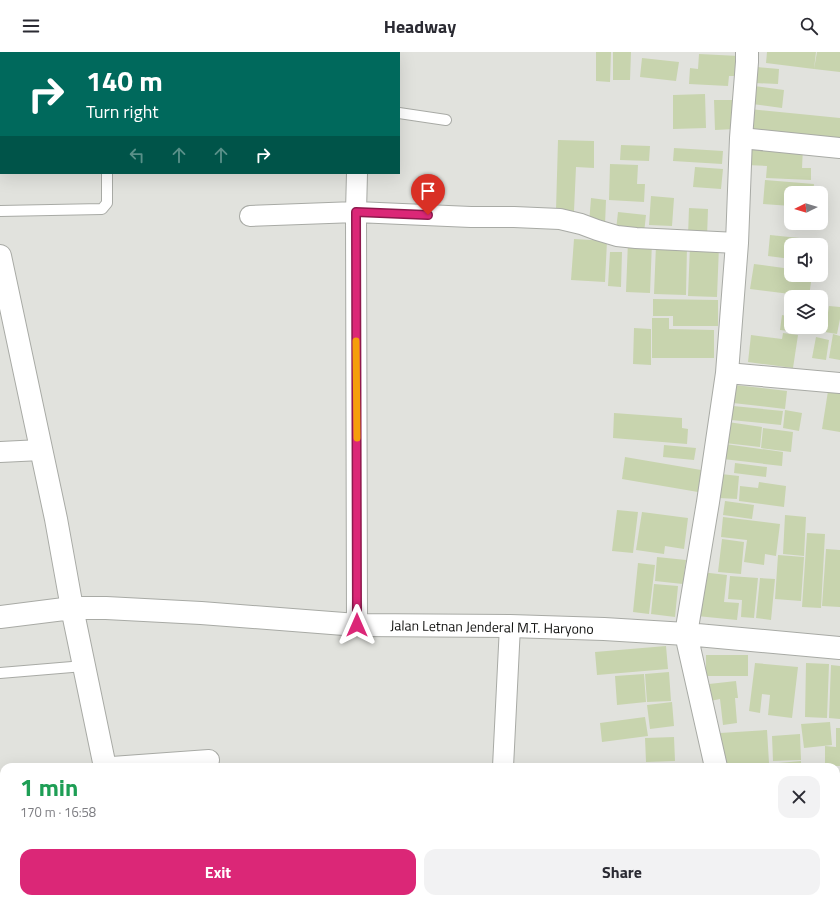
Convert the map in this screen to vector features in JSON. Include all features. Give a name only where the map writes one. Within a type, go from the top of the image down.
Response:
[{"type":"street","points":[[715,763],[686,634],[708,502],[727,373],[737,243],[741,138],[747,52]]},
{"type":"street","points":[[741,138],[840,148]]},
{"type":"street","points":[[357,174],[357,625]]},
{"type":"street","points":[[250,216],[356,212],[560,219],[582,224],[617,236],[737,243]]},
{"type":"street","points":[[0,256],[6,310],[41,450],[56,519],[72,608],[104,763]]},
{"type":"street","points":[[727,373],[840,383]]},
{"type":"street","points":[[0,452],[41,450]]},
{"type":"street","name":"Jalan Letnan Jenderal M.T. Haryono","points":[[0,617],[72,608],[106,608],[201,613],[357,625],[510,626],[604,629],[686,634],[840,648]]},
{"type":"street","points":[[503,763],[510,626]]},
{"type":"street","points":[[167,763],[209,760]]},
{"type":"lane","points":[[400,113],[446,120]]},
{"type":"lane","points":[[0,211],[102,209],[107,203],[107,174]]},
{"type":"lane","points":[[0,673],[84,666]]},
{"type":"building","points":[[596,52],[611,52],[610,82],[596,81]]},
{"type":"building","points":[[613,52],[631,52],[630,80],[613,80]]},
{"type":"building","points":[[767,52],[816,52],[814,69],[766,63]]},
{"type":"building","points":[[817,52],[840,52],[840,72],[814,69]]},
{"type":"building","points":[[699,54],[739,56],[738,76],[729,76],[728,86],[689,84],[690,68],[698,69]]},
{"type":"building","points":[[642,58],[679,62],[676,81],[640,77]]},
{"type":"building","points":[[757,67],[779,69],[778,84],[755,83]]},
{"type":"building","points":[[754,86],[784,90],[782,108],[752,104]]},
{"type":"building","points":[[705,94],[706,128],[673,129],[673,95]]},
{"type":"building","points":[[714,100],[734,100],[735,129],[715,130]]},
{"type":"building","points":[[749,109],[840,118],[840,142],[747,133]]},
{"type":"building","points":[[558,140],[594,141],[594,168],[576,167],[574,211],[556,210]]},
{"type":"building","points":[[747,144],[803,147],[802,168],[811,168],[811,180],[766,178],[767,166],[746,165]]},
{"type":"building","points":[[621,145],[650,146],[649,161],[620,160]]},
{"type":"building","points":[[674,148],[723,151],[722,164],[673,161]]},
{"type":"building","points":[[610,164],[638,165],[637,184],[645,184],[644,202],[609,200]]},
{"type":"building","points":[[695,167],[723,169],[721,189],[693,187]]},
{"type":"building","points":[[765,180],[814,184],[814,186],[784,186],[784,206],[763,204]]},
{"type":"building","points":[[651,196],[674,198],[672,226],[649,225]]},
{"type":"building","points":[[591,198],[606,200],[605,225],[589,224]]},
{"type":"building","points":[[689,208],[708,209],[707,237],[688,236]]},
{"type":"building","points":[[618,212],[646,215],[644,233],[616,230]]},
{"type":"building","points":[[770,235],[799,238],[784,238],[784,258],[768,256]]},
{"type":"building","points":[[574,239],[607,241],[605,282],[571,280]]},
{"type":"building","points":[[628,241],[652,242],[650,293],[626,292]]},
{"type":"building","points":[[656,245],[687,246],[686,295],[654,294]]},
{"type":"building","points":[[690,245],[719,246],[717,297],[688,296]]},
{"type":"building","points":[[610,252],[622,252],[621,287],[608,286]]},
{"type":"building","points":[[754,264],[784,268],[784,282],[811,282],[810,290],[784,290],[784,293],[750,289]]},
{"type":"building","points":[[653,299],[718,300],[718,326],[673,326],[673,316],[653,316]]},
{"type":"building","points":[[829,306],[840,307],[840,319],[837,334],[828,332]]},
{"type":"building","points":[[782,315],[784,315],[784,330],[780,330]]},
{"type":"building","points":[[652,318],[669,318],[669,329],[714,330],[714,358],[652,358]]},
{"type":"building","points":[[634,328],[651,329],[651,365],[633,364]]},
{"type":"building","points":[[783,333],[798,335],[793,368],[748,362],[751,335],[782,339]]},
{"type":"building","points":[[833,334],[840,336],[840,360],[829,358]]},
{"type":"building","points":[[816,337],[829,340],[826,360],[812,358]]},
{"type":"building","points":[[735,385],[787,391],[785,409],[733,403]]},
{"type":"building","points":[[828,391],[840,393],[840,432],[822,429]]},
{"type":"building","points":[[733,406],[783,411],[781,425],[731,420]]},
{"type":"building","points":[[785,410],[802,413],[799,431],[783,428]]},
{"type":"building","points":[[614,413],[682,418],[682,428],[688,429],[687,444],[613,438]]},
{"type":"building","points":[[728,422],[762,427],[760,447],[725,443]]},
{"type":"building","points":[[763,428],[793,432],[791,452],[761,448]]},
{"type":"building","points":[[725,444],[783,452],[782,466],[723,459]]},
{"type":"building","points":[[664,445],[696,448],[694,460],[663,457]]},
{"type":"building","points":[[625,457],[701,470],[698,492],[622,479]]},
{"type":"building","points":[[735,463],[767,467],[766,477],[734,473]]},
{"type":"building","points":[[721,474],[739,476],[737,499],[719,498]]},
{"type":"building","points":[[759,482],[786,486],[784,507],[739,501],[740,486],[758,488]]},
{"type":"building","points":[[725,501],[754,505],[752,519],[723,515]]},
{"type":"building","points":[[617,510],[638,512],[633,553],[612,551]]},
{"type":"building","points":[[642,512],[688,518],[684,549],[665,546],[664,554],[636,550]]},
{"type":"building","points":[[785,515],[806,517],[804,556],[783,554]]},
{"type":"building","points":[[723,517],[780,524],[776,556],[765,554],[764,565],[744,562],[747,540],[721,537]]},
{"type":"building","points":[[807,533],[825,534],[821,608],[802,607]]},
{"type":"building","points":[[722,539],[744,542],[741,574],[718,572]]},
{"type":"building","points":[[826,549],[840,550],[840,607],[822,606]]},
{"type":"building","points":[[778,555],[804,557],[801,601],[775,599]]},
{"type":"building","points":[[657,557],[686,560],[683,584],[655,581]]},
{"type":"building","points":[[638,563],[655,565],[649,614],[633,612]]},
{"type":"building","points":[[701,572],[727,575],[724,602],[739,603],[737,620],[697,616]]},
{"type":"building","points":[[730,576],[758,578],[754,618],[741,617],[742,600],[728,599]]},
{"type":"building","points":[[760,578],[775,579],[771,620],[756,618]]},
{"type":"building","points":[[654,584],[678,586],[675,617],[651,614]]},
{"type":"building","points":[[666,646],[668,669],[597,675],[595,652]]},
{"type":"building","points":[[706,655],[748,655],[748,676],[706,676]]},
{"type":"building","points":[[755,663],[798,667],[792,718],[768,715],[770,695],[762,694],[760,713],[749,711]]},
{"type":"building","points":[[806,663],[829,664],[827,718],[805,717]]},
{"type":"building","points":[[831,665],[840,666],[840,719],[829,718]]},
{"type":"building","points":[[669,672],[671,701],[647,702],[645,674]]},
{"type":"building","points":[[644,674],[646,702],[617,705],[615,676]]},
{"type":"building","points":[[736,681],[738,698],[735,698],[737,723],[723,725],[720,699],[710,701],[709,684]]},
{"type":"building","points":[[672,702],[674,726],[650,729],[647,705]]},
{"type":"building","points":[[645,717],[648,736],[602,742],[600,723]]},
{"type":"building","points":[[830,722],[832,745],[804,748],[801,724]]},
{"type":"building","points":[[836,728],[840,728],[840,763],[825,763],[825,746],[836,747]]},
{"type":"building","points":[[767,730],[769,763],[723,763],[720,733]]},
{"type":"building","points":[[800,734],[801,760],[773,761],[772,736]]},
{"type":"building","points":[[674,737],[675,761],[646,762],[645,738]]},
{"type":"building","points":[[801,761],[801,763],[778,763]]},
{"type":"slow traffic","points":[[356,341],[357,438]]},
{"type":"route","points":[[357,625],[356,212],[428,215]]}]
